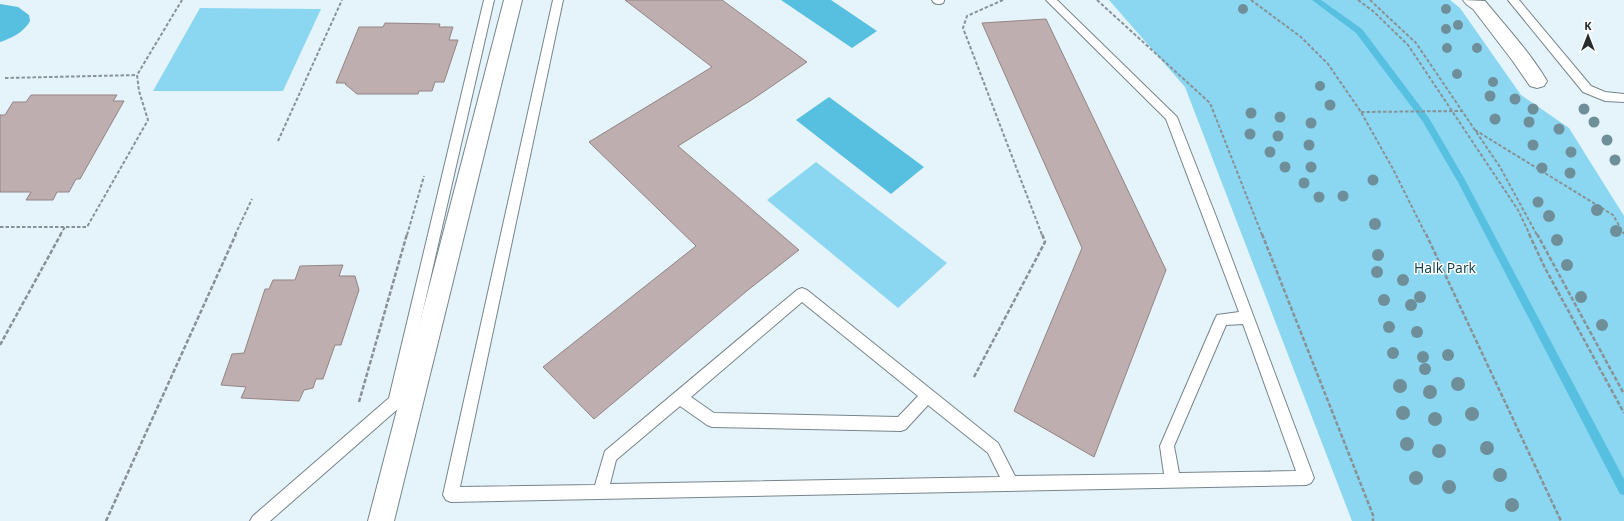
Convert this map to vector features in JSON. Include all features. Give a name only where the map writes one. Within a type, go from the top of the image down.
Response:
[{"type":"street","points":[[381,521],[513,0]]},
{"type":"street","points":[[1472,0],[1479,5],[1488,16],[1519,55],[1537,81]]},
{"type":"lane","points":[[258,521],[395,402],[489,0]]},
{"type":"lane","points":[[558,0],[451,495],[1306,478],[1211,219],[1171,117],[1051,0]]},
{"type":"lane","points":[[1513,0],[1587,89],[1607,97],[1624,98]]},
{"type":"lane","points":[[601,492],[610,456],[802,294],[993,448],[1011,484]]},
{"type":"lane","points":[[1173,481],[1167,446],[1222,319],[1247,318]]},
{"type":"lane","points":[[680,397],[712,420],[901,424],[928,395]]},
{"type":"path","points":[[0,227],[87,227],[148,120],[139,91],[137,75],[182,0]]},
{"type":"path","points":[[278,141],[342,0]]},
{"type":"path","points":[[974,377],[1045,242],[963,28],[967,16],[1003,0]]},
{"type":"path","points":[[1097,0],[1210,103],[1373,515],[1373,521]]},
{"type":"path","points":[[1251,0],[1301,37],[1328,64],[1361,112],[1393,169],[1423,228],[1561,521]]},
{"type":"path","points":[[1358,0],[1408,45],[1518,210],[1544,268],[1624,413]]},
{"type":"path","points":[[1370,0],[1416,43],[1500,167],[1624,394]]},
{"type":"path","points":[[5,78],[137,75]]},
{"type":"path","points":[[1361,112],[1462,111]]},
{"type":"path","points":[[1474,129],[1613,216],[1624,234]]},
{"type":"path","points":[[358,405],[424,176]]},
{"type":"path","points":[[106,521],[252,199]]},
{"type":"path","points":[[0,345],[65,227]]},
{"type":"green space","name":"Halk Park","points":[[1109,0],[1450,0],[1460,8],[1521,95],[1569,128],[1624,216],[1624,521],[1352,521],[1185,87]]},
{"type":"green space","points":[[200,8],[321,9],[283,91],[153,91]]},
{"type":"green space","points":[[816,162],[947,263],[898,308],[767,200]]},
{"type":"shaded area","points":[[781,0],[831,0],[877,31],[852,48]]},
{"type":"shaded area","points":[[0,4],[18,7],[29,15],[30,21],[17,34],[0,42]]},
{"type":"shaded area","points":[[829,97],[924,167],[891,194],[796,120]]},
{"type":"building","points":[[625,0],[722,0],[807,62],[753,99],[678,146],[799,250],[748,290],[594,419],[543,367],[696,246],[589,142],[712,67]]},
{"type":"building","points":[[1046,19],[1166,270],[1094,457],[1014,411],[1082,248],[982,23]]},
{"type":"building","points":[[385,23],[440,24],[439,27],[453,27],[449,40],[458,40],[444,82],[435,82],[432,91],[419,91],[418,94],[357,94],[345,84],[346,83],[336,83],[359,27],[383,27]]},
{"type":"building","points":[[31,95],[117,95],[113,101],[124,101],[80,179],[76,179],[69,192],[57,192],[53,200],[26,200],[31,192],[0,192],[0,115],[5,115],[13,102],[26,102]]},
{"type":"building","points":[[343,265],[339,276],[355,276],[359,290],[341,345],[335,345],[323,379],[316,379],[313,388],[304,390],[299,401],[241,398],[246,387],[221,385],[232,354],[244,353],[265,289],[269,289],[273,280],[295,280],[300,266]]},
{"type":"waterway","points":[[1316,0],[1359,31],[1426,120],[1461,180],[1624,490]]}]
